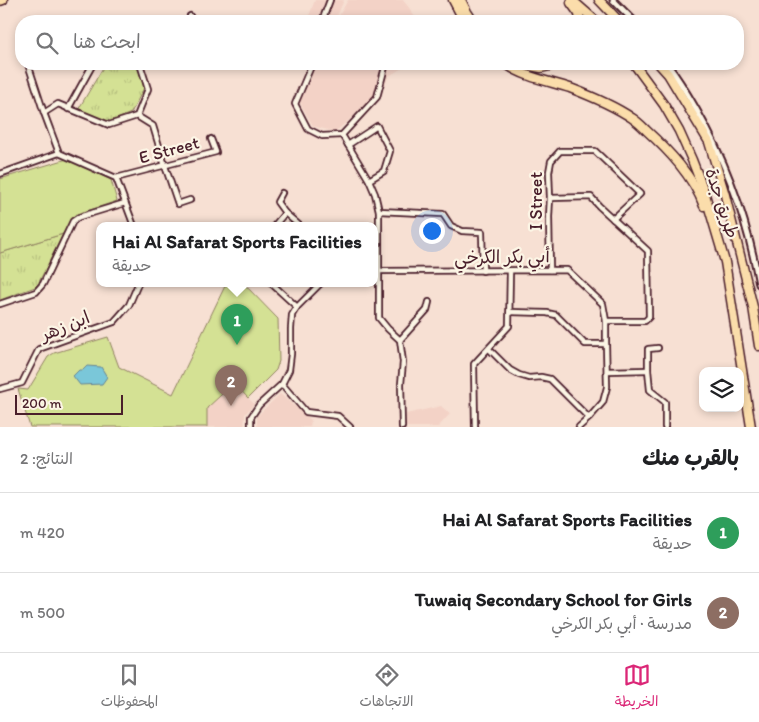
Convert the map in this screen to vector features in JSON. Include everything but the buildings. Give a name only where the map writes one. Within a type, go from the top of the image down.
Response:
[{"type":"highway","points":[[453,0],[461,15]]},
{"type":"highway","points":[[461,0],[469,15]]},
{"type":"highway","points":[[568,0],[579,15]]},
{"type":"highway","points":[[572,0],[589,15]]},
{"type":"highway","points":[[599,0],[613,15]]},
{"type":"highway","points":[[517,70],[527,75],[591,96],[626,114],[639,124],[674,158],[691,181],[702,200],[725,262]]},
{"type":"highway","name":"طريق جدة","points":[[638,70],[664,104],[686,146],[704,191],[725,262],[751,427]]},
{"type":"highway","name":"طريق جدة","points":[[664,70],[708,142],[725,195],[751,297],[759,346]]},
{"type":"street","points":[[324,15],[330,0]]},
{"type":"street","points":[[614,0],[628,15]]},
{"type":"street","points":[[30,70],[59,153]]},
{"type":"street","points":[[68,109],[90,70]]},
{"type":"street","points":[[44,113],[58,104],[109,125],[137,116],[148,90],[142,70]]},
{"type":"street","points":[[309,70],[295,104],[308,130],[322,136],[342,135],[377,97],[384,70]]},
{"type":"street","points":[[672,70],[708,130],[729,176],[753,252],[759,284]]},
{"type":"street","points":[[137,116],[153,126],[178,204],[190,200]]},
{"type":"street","points":[[348,145],[376,126],[390,151],[384,171],[368,180]]},
{"type":"street","points":[[342,135],[376,194],[379,210],[378,240]]},
{"type":"street","name":"E Street","points":[[116,178],[216,152],[211,139]]},
{"type":"street","name":"I Street","points":[[550,270],[549,172],[551,161],[560,151],[595,151],[640,194],[613,219]]},
{"type":"street","points":[[0,174],[59,153],[116,178],[132,222]]},
{"type":"street","points":[[282,193],[276,202],[285,214],[295,222]]},
{"type":"street","points":[[550,198],[591,197],[648,251],[650,318],[645,321],[606,321]]},
{"type":"street","points":[[0,304],[36,292],[43,284],[73,221],[79,217],[125,203]]},
{"type":"street","points":[[379,210],[443,214],[451,226],[462,231],[482,232],[483,271]]},
{"type":"street","points":[[278,222],[285,214]]},
{"type":"street","name":"أبي بكر الكرخي","points":[[378,271],[566,270],[603,304],[606,321],[607,387],[603,402],[579,427]]},
{"type":"street","points":[[475,427],[474,364],[509,326],[510,271]]},
{"type":"street","name":"ابن زهر","points":[[0,389],[22,383],[40,349],[114,322],[129,305],[137,287]]},
{"type":"street","points":[[275,287],[297,307]]},
{"type":"street","points":[[251,427],[251,417],[259,405],[282,384],[288,370],[291,354],[292,315],[297,307],[317,287]]},
{"type":"street","points":[[378,287],[379,318],[400,340],[403,362],[401,384],[402,427]]},
{"type":"street","points":[[400,340],[427,310],[429,302]]},
{"type":"street","points":[[510,312],[556,315],[585,344],[606,344]]},
{"type":"street","points":[[658,348],[648,349],[648,370],[650,390],[665,402],[665,427]]},
{"type":"street","points":[[489,349],[510,370],[519,375],[529,378],[541,377],[550,379],[589,418]]},
{"type":"street","points":[[607,371],[648,370]]},
{"type":"street","points":[[282,384],[306,412],[338,416],[350,427]]},
{"type":"shaded area","points":[[315,0],[344,0],[338,15],[309,15]]},
{"type":"shaded area","points":[[348,0],[403,0],[414,15],[339,15]]},
{"type":"shaded area","points":[[312,70],[399,70],[389,76],[382,92],[335,132],[313,126],[299,101]]},
{"type":"shaded area","points":[[234,383],[254,404],[245,414],[244,427],[207,427],[207,408]]},
{"type":"shaded area","points":[[280,394],[311,420],[310,427],[257,427],[257,416]]},
{"type":"shaded area","points":[[441,406],[450,414],[438,427],[405,427],[406,414]]},
{"type":"green space","points":[[102,70],[140,70],[144,88],[131,113],[107,123],[78,110]]},
{"type":"green space","points":[[67,159],[111,180],[117,201],[75,215],[63,234],[0,253],[0,179]]},
{"type":"green space","points":[[63,234],[38,284],[35,287],[0,300],[0,253]]},
{"type":"green space","points":[[225,287],[247,287],[278,319],[279,361],[276,370],[248,398],[234,383],[207,408],[207,427],[30,427],[18,389],[28,390],[48,357],[54,353],[108,337],[119,367],[173,394]]},
{"type":"water","points":[[87,366],[101,367],[107,377],[102,384],[80,385],[73,376]]},
{"type":"place","name":"Hai Al Safarat Sports Facilities","points":[[237,345]]},
{"type":"place","name":"Tuwaiq Secondary School for Girls","points":[[231,406]]}]
